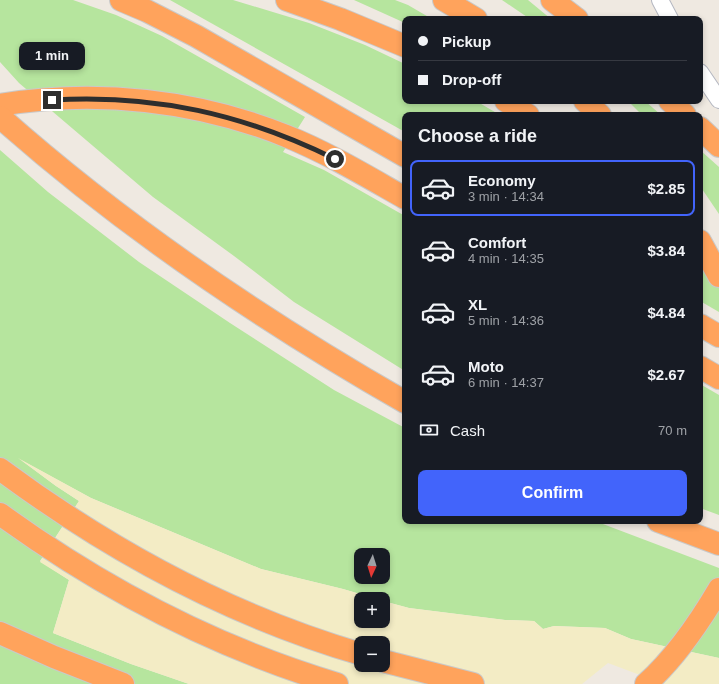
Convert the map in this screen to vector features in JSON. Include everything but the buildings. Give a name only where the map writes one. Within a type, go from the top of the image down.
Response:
[{"type":"highway","points":[[121,0],[147,11],[196,36],[402,154]]},
{"type":"highway","points":[[287,0],[340,19],[402,45]]},
{"type":"highway","points":[[444,0],[471,16]]},
{"type":"highway","points":[[552,0],[573,16]]},
{"type":"highway","points":[[0,105],[36,101],[111,98],[158,102],[190,108],[239,120],[286,136],[318,151],[402,196]]},
{"type":"highway","points":[[511,104],[523,112]]},
{"type":"highway","points":[[588,104],[597,112]]},
{"type":"highway","points":[[673,104],[682,112]]},
{"type":"highway","points":[[0,117],[96,197],[198,273],[285,331],[402,400]]},
{"type":"highway","points":[[703,131],[719,146]]},
{"type":"highway","points":[[703,247],[718,275]]},
{"type":"highway","points":[[703,264],[718,275]]},
{"type":"highway","points":[[703,327],[719,336]]},
{"type":"highway","points":[[703,369],[719,378]]},
{"type":"highway","points":[[0,469],[80,525],[162,572],[225,603],[274,624],[354,652]]},
{"type":"highway","points":[[0,514],[115,588],[160,612],[271,662],[337,684]]},
{"type":"highway","points":[[666,524],[719,544]]},
{"type":"highway","points":[[648,682],[686,639],[719,589]]},
{"type":"highway","points":[[0,633],[54,657],[123,684]]},
{"type":"highway","points":[[390,663],[473,684]]},
{"type":"lane","points":[[660,0],[668,16]]},
{"type":"lane","points":[[703,76],[719,100]]},
{"type":"green space","points":[[0,0],[73,0],[116,15],[162,36],[305,117],[283,152],[324,170],[402,214],[402,369],[294,302],[153,197],[19,83],[0,62]]},
{"type":"green space","points":[[170,0],[233,0],[309,23],[365,45],[402,63],[402,104],[481,104],[495,112],[402,112],[402,130]]},
{"type":"green space","points":[[354,0],[395,0],[408,5],[427,16],[402,16],[402,22]]},
{"type":"green space","points":[[502,0],[528,0],[547,16],[526,16]]},
{"type":"green space","points":[[631,104],[648,104],[658,112],[639,112]]},
{"type":"green space","points":[[0,150],[48,192],[139,262],[334,390],[402,426],[402,524],[603,524],[719,568],[719,658],[631,639],[605,628],[554,626],[543,629],[534,621],[505,620],[409,608],[390,603],[390,592],[354,592],[261,569],[91,498],[21,460],[79,501],[40,561],[69,580],[53,633],[131,664],[189,684],[0,684]]},
{"type":"green space","points":[[703,153],[719,167],[719,214],[703,190]]},
{"type":"green space","points":[[703,268],[719,274],[719,312],[703,303]]},
{"type":"green space","points":[[703,386],[719,395],[719,515],[703,509]]},
{"type":"sand","points":[[18,458],[91,498],[261,569],[354,592],[354,628],[390,628],[390,603],[409,608],[505,620],[534,621],[543,629],[554,626],[605,628],[631,639],[719,658],[719,684],[664,684],[608,663],[582,684],[189,684],[131,664],[53,633],[69,580],[40,562],[79,501]]},
{"type":"route","points":[[52,100],[111,98],[158,102],[190,108],[239,120],[270,130],[335,159]]}]
